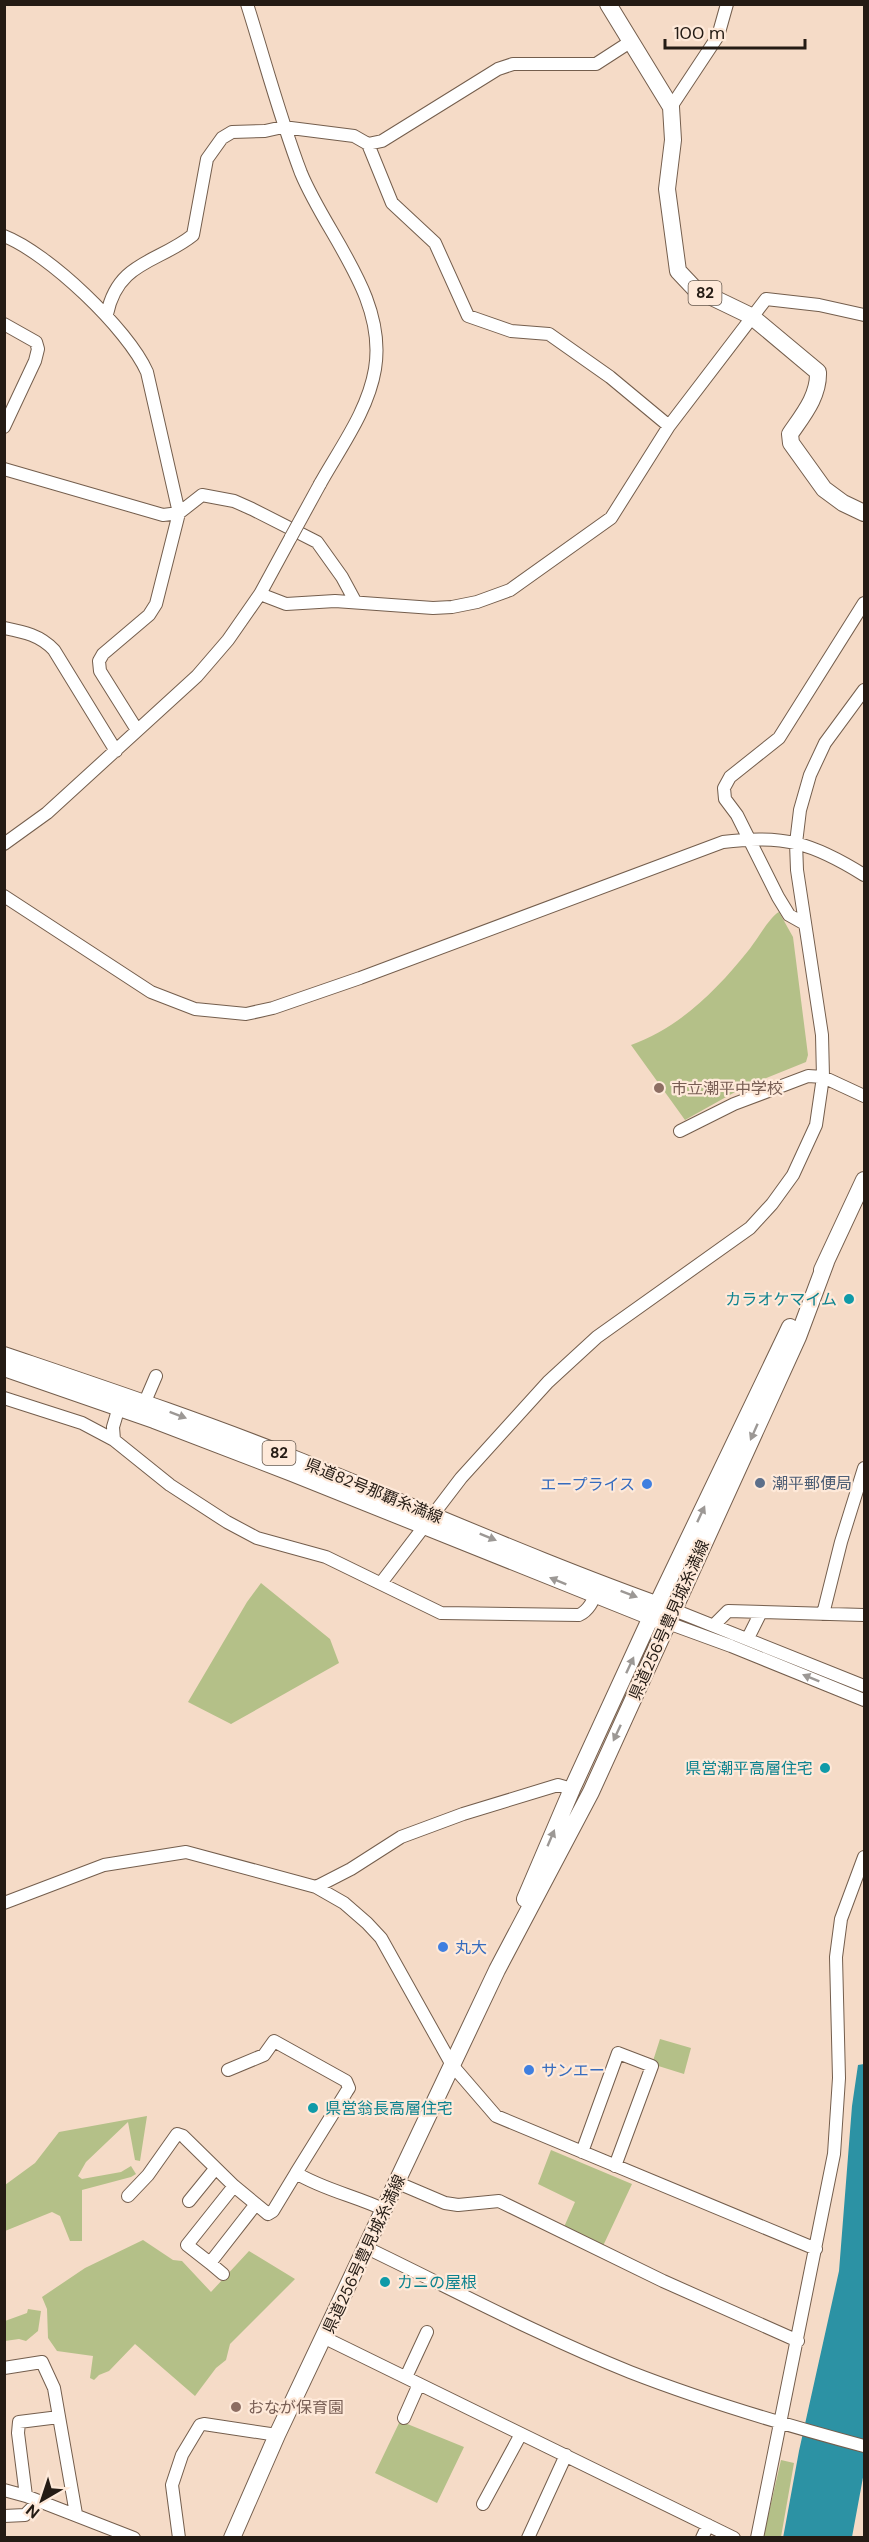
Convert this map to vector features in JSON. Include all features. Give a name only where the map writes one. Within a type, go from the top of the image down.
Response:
[{"type":"main road","name":"82","points":[[608,4],[671,107],[673,140],[667,189],[678,271],[695,289],[751,316],[818,372],[819,383],[813,400],[790,434],[791,443],[824,489],[843,503],[864,513]]},
{"type":"main road","name":"県道256号豊見城糸満線","points":[[497,1970],[572,1789],[654,1611],[788,1331],[826,1262],[864,1180]]},
{"type":"main road","name":"県道256号豊見城糸満線","points":[[232,2538],[277,2435],[497,1970],[591,1792],[798,1337],[826,1262]]},
{"type":"main road","name":"県道82号那覇糸満線","points":[[4,1355],[142,1409],[299,1461],[429,1521],[671,1616]]},
{"type":"main road","name":"県道82号那覇糸満線","points":[[4,1368],[121,1401]]},
{"type":"street","points":[[4,844],[47,813],[116,751],[197,676],[228,640],[260,594],[370,391],[375,369],[375,323],[366,296],[306,185],[283,127],[247,4]]},
{"type":"street","points":[[671,107],[718,36],[727,4]]},
{"type":"street","points":[[368,144],[382,141],[498,69],[513,64],[596,64],[630,42]]},
{"type":"street","points":[[107,314],[110,297],[129,272],[150,258],[180,245],[193,235],[207,159],[222,138],[232,132],[265,131],[283,127],[354,136],[368,144],[392,203],[435,243],[468,316],[511,331],[549,334],[610,377],[669,426]]},
{"type":"street","points":[[5,237],[15,240],[41,258],[107,314],[140,356],[147,372],[179,513],[156,604],[149,615],[103,654],[99,661],[100,671],[137,730]]},
{"type":"street","points":[[260,594],[286,604],[309,601],[355,602],[433,608],[452,607],[510,590],[611,518],[669,426],[766,299],[772,298],[864,315]]},
{"type":"street","points":[[4,324],[36,342],[38,349],[36,361],[4,427]]},
{"type":"street","points":[[4,469],[163,515],[179,513],[202,495],[234,501],[317,542],[342,577],[355,602]]},
{"type":"street","points":[[805,924],[789,915],[747,839],[737,815],[725,800],[724,788],[730,777],[779,738],[864,603]]},
{"type":"street","points":[[4,628],[45,640],[116,751]]},
{"type":"street","points":[[381,1583],[461,1478],[526,1404],[562,1368],[597,1337],[731,1242],[767,1210],[793,1174],[816,1125],[823,1077],[822,1035],[796,870],[795,843],[800,810],[810,775],[825,743],[864,690]]},
{"type":"street","points":[[4,896],[150,992],[195,1009],[246,1014],[273,1008],[360,978],[723,842],[777,838],[822,851],[864,875]]},
{"type":"street","points":[[680,1131],[734,1104],[808,1076],[823,1077],[864,1096]]},
{"type":"street","points":[[142,1409],[156,1376]]},
{"type":"street","points":[[4,1398],[82,1423],[114,1440],[170,1485],[227,1522],[257,1538],[326,1557],[441,1612],[464,1615],[579,1616],[585,1612],[598,1589]]},
{"type":"street","points":[[114,1440],[113,1427],[121,1401]]},
{"type":"street","points":[[823,1614],[841,1542],[864,1468]]},
{"type":"street","points":[[714,1625],[728,1611],[864,1615]]},
{"type":"street","points":[[748,1638],[761,1612]]},
{"type":"street","points":[[671,1616],[714,1625],[864,1686]]},
{"type":"street","points":[[671,1616],[731,1646],[864,1700]]},
{"type":"street","points":[[316,1887],[351,1869],[401,1837],[463,1814],[558,1785],[572,1789]]},
{"type":"street","points":[[4,1903],[104,1865],[186,1852],[316,1887],[344,1903],[381,1938],[452,2065],[496,2116],[816,2249]]},
{"type":"street","points":[[757,2538],[834,2154],[839,2078],[836,1957],[841,1919],[864,1857]]},
{"type":"street","points":[[128,2196],[148,2175],[177,2134],[183,2136],[215,2169],[268,2214],[273,2211],[349,2088],[346,2081],[274,2041],[264,2055],[228,2070]]},
{"type":"street","points":[[582,2152],[618,2053],[652,2066],[615,2166]]},
{"type":"street","points":[[189,2201],[215,2169]]},
{"type":"street","points":[[296,2173],[316,2186],[340,2192],[385,2210]]},
{"type":"street","points":[[398,2183],[445,2203],[458,2205],[499,2201],[663,2281],[798,2341]]},
{"type":"street","points":[[223,2274],[187,2245],[234,2186]]},
{"type":"street","points":[[210,2263],[256,2204]]},
{"type":"street","points":[[367,2248],[541,2332],[628,2371],[781,2424],[864,2446]]},
{"type":"street","points":[[406,2377],[427,2332]]},
{"type":"street","points":[[325,2337],[734,2538]]},
{"type":"street","points":[[4,2368],[42,2362],[54,2388],[76,2514]]},
{"type":"street","points":[[404,2418],[419,2384]]},
{"type":"street","points":[[26,2496],[18,2433],[19,2422],[59,2417]]},
{"type":"street","points":[[179,2538],[172,2485],[182,2455],[200,2425],[277,2435]]},
{"type":"street","points":[[483,2504],[521,2434]]},
{"type":"street","points":[[528,2538],[566,2455]]},
{"type":"street","points":[[4,2490],[76,2514],[129,2537]]},
{"type":"street","points":[[4,2516],[25,2515],[39,2501]]},
{"type":"street","points":[[702,2538],[708,2525]]},
{"type":"green space","points":[[779,912],[793,937],[808,1055],[806,1062],[744,1087],[685,1120],[631,1045],[665,1029],[696,1006],[736,966],[771,919]]},
{"type":"green space","points":[[261,1583],[330,1639],[339,1663],[231,1724],[188,1702],[247,1602]]},
{"type":"green space","points":[[660,2039],[691,2048],[684,2074],[652,2064]]},
{"type":"green space","points":[[147,2116],[140,2161],[135,2160],[128,2122],[86,2162],[78,2176],[82,2179],[121,2172],[131,2166],[136,2174],[82,2190],[82,2241],[70,2241],[60,2216],[52,2212],[5,2231],[5,2185],[35,2163],[59,2132]]},
{"type":"green space","points":[[551,2150],[632,2184],[603,2246],[564,2227],[575,2202],[538,2184]]},
{"type":"green space","points":[[143,2240],[173,2260],[182,2261],[211,2292],[249,2251],[295,2279],[230,2344],[226,2360],[216,2368],[195,2396],[135,2344],[109,2371],[94,2380],[90,2378],[93,2356],[57,2351],[48,2338],[47,2309],[42,2297],[85,2268]]},
{"type":"green space","points":[[28,2309],[41,2311],[38,2331],[26,2341],[19,2339],[5,2341],[5,2321],[27,2313]]},
{"type":"green space","points":[[400,2421],[464,2447],[437,2503],[375,2473]]},
{"type":"green space","points":[[781,2460],[794,2463],[781,2537],[763,2538]]},
{"type":"water","points":[[864,2064],[864,2472],[852,2537],[783,2538],[799,2451],[839,2271],[852,2106],[858,2065]]},
{"type":"place","name":"市立潮平中学校","points":[[659,1088]]},
{"type":"place","name":"カラオケマイム","points":[[849,1299]]},
{"type":"place","name":"潮平郵便局","points":[[760,1483]]},
{"type":"place","name":"エープライス","points":[[647,1484]]},
{"type":"place","name":"県営潮平高層住宅","points":[[825,1768]]},
{"type":"place","name":"丸大","points":[[443,1947]]},
{"type":"place","name":"サンエー","points":[[529,2070]]},
{"type":"place","name":"県営翁長高層住宅","points":[[313,2108]]},
{"type":"place","name":"カニの屋根","points":[[385,2282]]},
{"type":"place","name":"おなが保育園","points":[[236,2407]]}]
